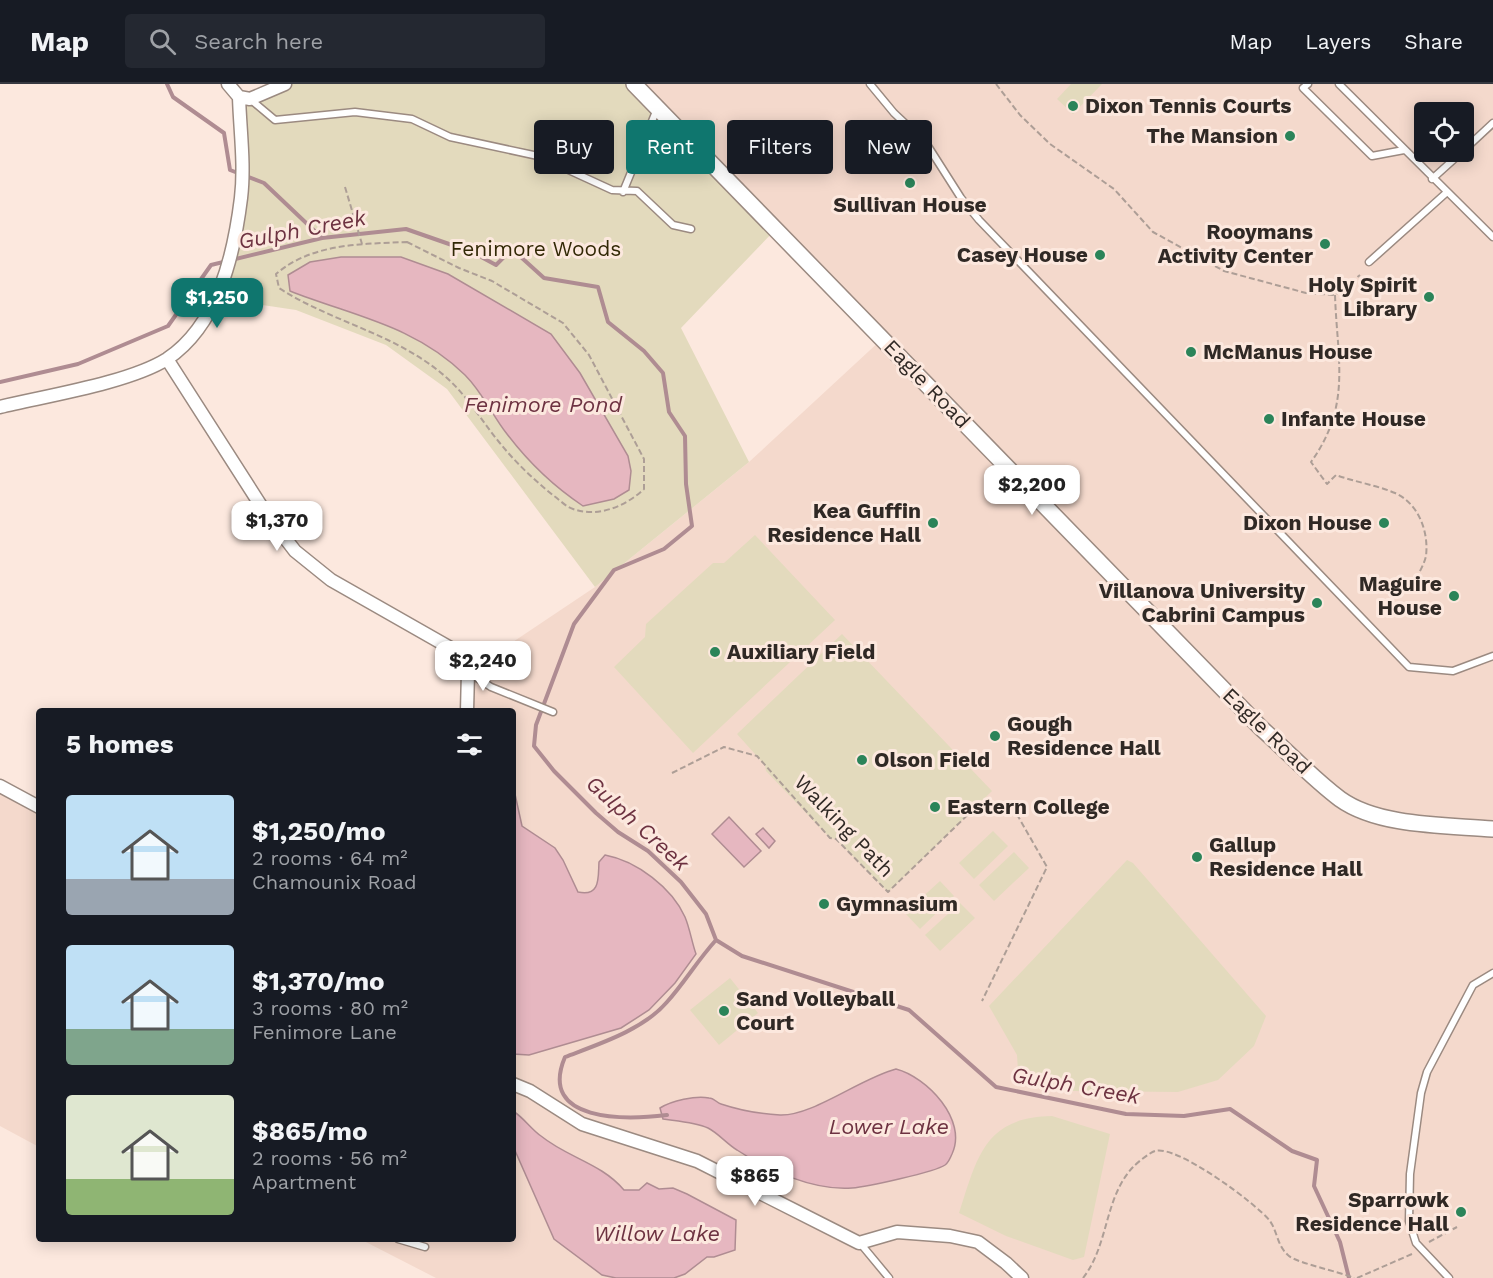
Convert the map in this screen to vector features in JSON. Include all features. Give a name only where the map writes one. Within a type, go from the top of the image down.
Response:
[{"type":"street","points":[[0,407],[123,377],[166,359],[202,324],[216,298],[230,261],[242,197],[244,98],[228,84]]},
{"type":"street","points":[[244,98],[285,84]]},
{"type":"street","name":"Eagle Road","points":[[634,84],[1261,728],[1342,800],[1372,814],[1409,822],[1493,829]]},
{"type":"street","points":[[166,359],[265,512],[295,551],[331,580],[454,650],[468,672],[467,708]]},
{"type":"street","points":[[0,786],[36,805]]},
{"type":"street","points":[[516,1085],[531,1091],[582,1124],[697,1161],[859,1243],[897,1232],[950,1236],[978,1242],[1018,1276]]},
{"type":"lane","points":[[870,84],[894,113],[926,143],[961,198],[979,220],[1410,667],[1453,671],[1493,656]]},
{"type":"lane","points":[[1308,84],[1303,88],[1372,156],[1404,150]]},
{"type":"lane","points":[[1339,84],[1446,193],[1493,237]]},
{"type":"lane","points":[[244,98],[275,120],[355,112],[412,119],[450,137],[538,156],[612,190],[637,191],[673,225],[691,229]]},
{"type":"lane","points":[[623,192],[657,109]]},
{"type":"lane","points":[[1474,141],[1493,123]]},
{"type":"lane","points":[[1432,179],[1451,162]]},
{"type":"lane","points":[[1369,262],[1446,193]]},
{"type":"lane","points":[[468,672],[491,687],[553,712]]},
{"type":"lane","points":[[1449,1278],[1420,1248],[1409,1221],[1407,1200],[1421,1093],[1427,1072],[1473,985],[1493,974]]},
{"type":"lane","points":[[408,1242],[425,1247]]},
{"type":"lane","points":[[859,1243],[889,1278]]},
{"type":"path","points":[[996,84],[1020,115],[1050,144],[1114,189],[1153,232],[1224,271],[1306,293],[1335,295],[1360,275]]},
{"type":"path","points":[[345,187],[362,244]]},
{"type":"path","points":[[407,242],[459,268],[492,281],[563,323],[589,355],[644,459],[644,489],[629,504],[600,511],[572,509],[535,482],[498,441],[468,398],[446,376],[392,340],[302,303],[279,288],[276,274],[312,252],[362,244],[407,242]]},
{"type":"path","points":[[1335,295],[1340,344],[1340,396],[1327,436],[1311,462],[1326,484],[1336,475],[1394,492],[1412,503],[1421,521],[1426,542],[1425,558],[1415,582],[1431,590]]},
{"type":"path","name":"Walking Path","points":[[672,773],[724,747],[758,756],[830,838],[836,838],[888,892],[980,803],[1015,811],[1047,867],[982,1001]]},
{"type":"path","points":[[1083,1278],[1103,1239],[1116,1190],[1134,1166],[1156,1151],[1173,1152],[1209,1171],[1269,1221],[1278,1245],[1291,1259],[1335,1270],[1355,1278],[1405,1259],[1458,1227]]},
{"type":"shaded area","name":"Eastern College","points":[[635,84],[1493,84],[1493,1278],[436,1278],[366,1242],[516,1242],[516,708],[467,708],[468,672],[595,587],[749,462],[882,339],[715,167],[715,120],[670,120]]},
{"type":"shaded area","points":[[0,786],[36,805],[36,1145],[0,1126]]},
{"type":"green space","name":"Fenimore Woods","points":[[280,84],[636,84],[670,120],[626,120],[626,174],[715,174],[715,167],[775,230],[681,328],[749,462],[595,587],[447,389],[386,345],[296,310],[216,298],[242,197],[239,97]]},
{"type":"green space","name":"Dixon Tennis Courts","points":[[1071,84],[1102,84],[1073,114],[1057,99]]},
{"type":"green space","name":"Auxiliary Field","points":[[755,535],[835,620],[693,753],[614,667],[645,637],[646,624],[713,563],[724,563]]},
{"type":"green space","name":"Olson Field","points":[[842,634],[992,791],[888,892],[836,839],[830,838],[766,771],[765,765],[737,734]]},
{"type":"green space","points":[[993,831],[1008,846],[974,879],[959,863]]},
{"type":"green space","points":[[1014,852],[1029,868],[994,901],[979,885]]},
{"type":"green space","points":[[1127,860],[1133,863],[1266,1016],[1254,1046],[1218,1080],[1178,1092],[1073,1091],[1018,1071],[1017,1055],[989,1006]]},
{"type":"green space","points":[[940,881],[954,896],[920,929],[905,913]]},
{"type":"green space","points":[[960,903],[975,918],[940,951],[925,935]]},
{"type":"green space","name":"Sand Volleyball Court","points":[[730,978],[758,1013],[719,1045],[690,1010]]},
{"type":"green space","points":[[1052,1116],[1110,1134],[1084,1257],[1073,1260],[1006,1236],[959,1213],[978,1158],[997,1133],[1011,1124],[1029,1118]]},
{"type":"water","name":"Fenimore Pond","points":[[341,257],[401,257],[448,274],[551,334],[580,373],[628,456],[631,471],[629,490],[614,499],[583,506],[552,482],[524,455],[471,382],[445,358],[404,333],[290,291],[288,275],[310,262]]},
{"type":"water","points":[[516,799],[522,826],[555,848],[578,892],[591,892],[594,889],[598,879],[599,862],[605,855],[629,863],[652,877],[672,896],[685,917],[696,954],[675,983],[649,1010],[621,1028],[529,1055],[516,1054]]},
{"type":"water","points":[[729,817],[761,851],[744,867],[712,834]]},
{"type":"water","points":[[763,828],[775,841],[769,848],[756,834]]},
{"type":"water","name":"Lower Lake","points":[[896,1069],[920,1081],[942,1102],[954,1128],[955,1141],[952,1154],[946,1164],[939,1168],[860,1187],[837,1188],[792,1178],[733,1148],[708,1128],[663,1119],[660,1108],[684,1099],[704,1097],[728,1106],[765,1114],[793,1114],[807,1110]]},
{"type":"water","name":"Willow Lake","points":[[516,1113],[551,1144],[605,1173],[624,1190],[639,1190],[647,1183],[659,1189],[673,1188],[736,1220],[735,1250],[707,1257],[685,1274],[674,1278],[616,1278],[602,1275],[554,1239],[516,1153]]},
{"type":"waterway","points":[[167,84],[173,97],[224,133],[230,170],[264,183],[322,238]]},
{"type":"waterway","name":"Gulph Creek","points":[[0,382],[78,364],[168,326],[211,265],[322,238],[406,229],[472,252],[496,265],[512,249],[544,278],[598,287],[608,322],[644,351],[663,373],[669,412],[685,436],[686,484],[692,526],[664,549],[614,570],[574,624],[536,725],[534,746],[554,771],[596,813],[618,832],[648,851],[681,882],[706,914],[716,940],[742,956],[909,1010],[996,1087],[1126,1114],[1184,1116],[1230,1109],[1292,1151],[1317,1160],[1314,1186],[1340,1242],[1349,1278]]},
{"type":"waterway","points":[[667,1115],[610,1116],[590,1113],[574,1106],[564,1095],[560,1079],[565,1057],[620,1035],[646,1021],[673,994],[716,940]]},
{"type":"place","name":"Dixon Tennis Courts","points":[[1073,106]]},
{"type":"place","name":"The Mansion","points":[[1290,136]]},
{"type":"place","name":"Sullivan House","points":[[910,183]]},
{"type":"place","name":"Rooymans Activity Center","points":[[1325,244]]},
{"type":"place","name":"Casey House","points":[[1100,255]]},
{"type":"place","name":"Holy Spirit Library","points":[[1429,297]]},
{"type":"place","name":"McManus House","points":[[1191,352]]},
{"type":"place","name":"Infante House","points":[[1269,419]]},
{"type":"place","name":"Kea Guffin Residence Hall","points":[[933,523]]},
{"type":"place","name":"Dixon House","points":[[1384,523]]},
{"type":"place","name":"Maguire House","points":[[1454,596]]},
{"type":"place","name":"Villanova University Cabrini Campus","points":[[1317,603]]},
{"type":"place","name":"Auxiliary Field","points":[[715,652]]},
{"type":"place","name":"Gough Residence Hall","points":[[995,736]]},
{"type":"place","name":"Olson Field","points":[[862,760]]},
{"type":"place","name":"Eastern College","points":[[935,807]]},
{"type":"place","name":"Gallup Residence Hall","points":[[1197,857]]},
{"type":"place","name":"Gymnasium","points":[[824,904]]},
{"type":"place","name":"Sand Volleyball Court","points":[[724,1011]]},
{"type":"place","name":"Sparrowk Residence Hall","points":[[1461,1212]]}]
